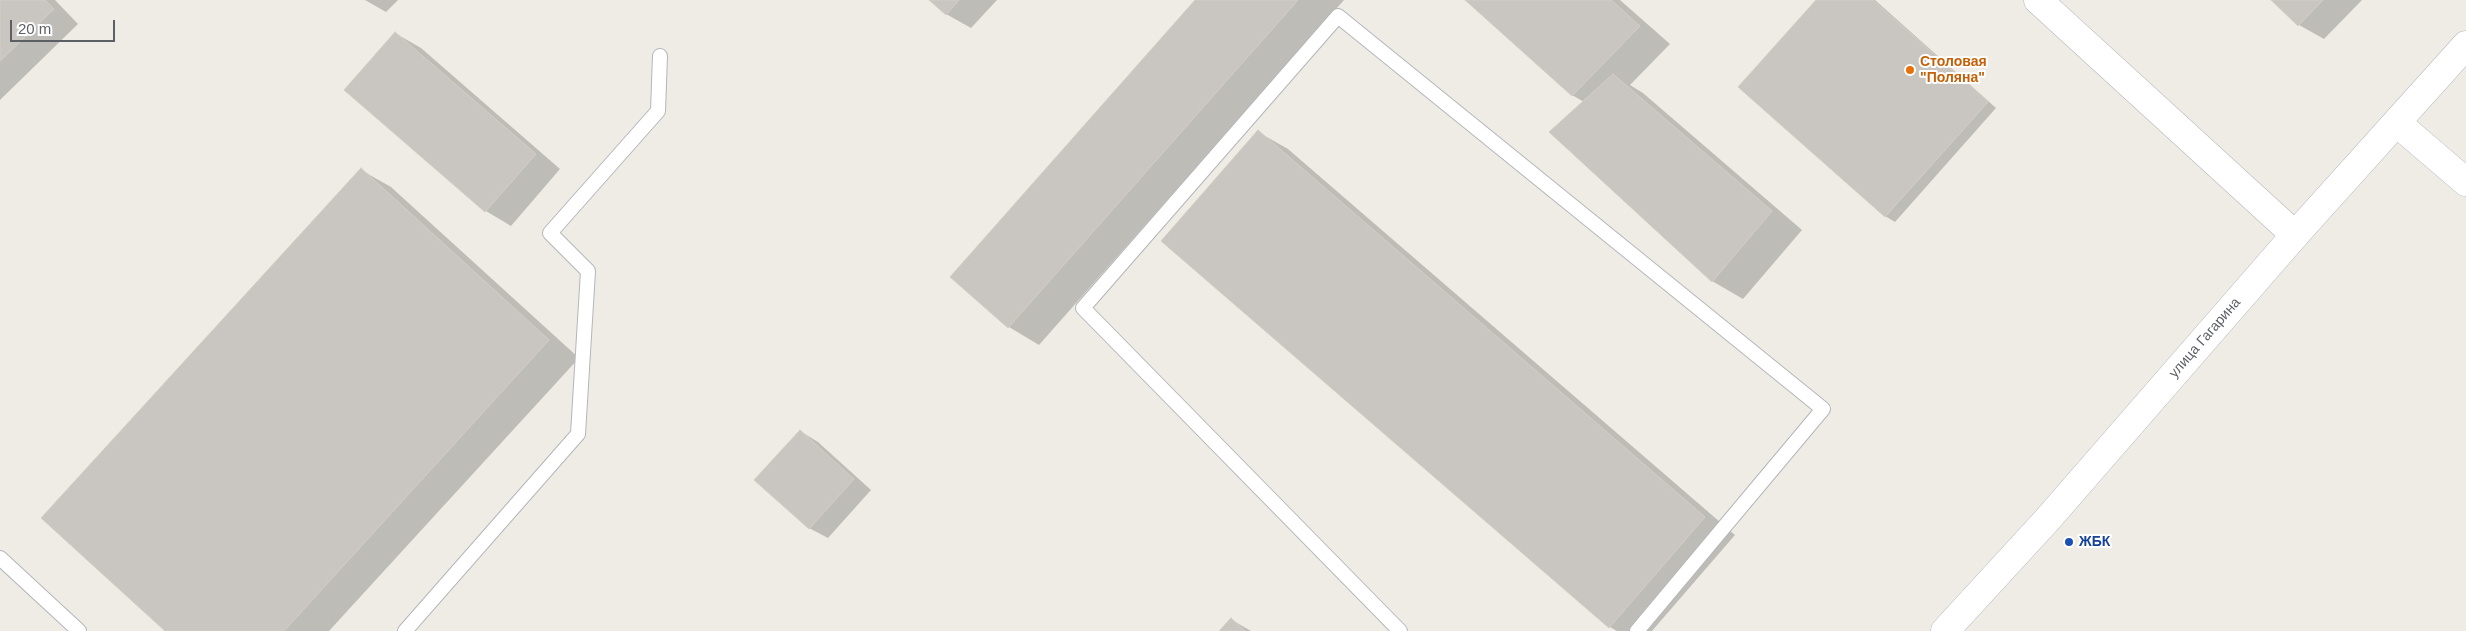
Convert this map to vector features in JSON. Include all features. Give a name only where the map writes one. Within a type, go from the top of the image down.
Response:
[{"type":"main road","points":[[2038,0],[2295,235]]},
{"type":"main road","name":"улица Гагарина","points":[[1945,631],[2047,520],[2295,235],[2466,45]]},
{"type":"main road","points":[[2397,123],[2466,182]]},
{"type":"lane","points":[[1400,631],[1083,308],[1338,16],[1823,409],[1637,631]]},
{"type":"lane","points":[[405,631],[578,434],[588,271],[550,233],[658,111],[660,56]]},
{"type":"lane","points":[[0,558],[79,631]]},
{"type":"building","points":[[0,0],[45,0],[54,9],[0,61]]},
{"type":"building","points":[[929,0],[959,0],[946,15]]},
{"type":"building","points":[[1195,0],[1298,0],[1008,328],[950,277]]},
{"type":"building","points":[[1465,0],[1611,0],[1640,26],[1572,96]]},
{"type":"building","points":[[1816,0],[1873,0],[1988,102],[1885,217],[1738,87]]},
{"type":"building","points":[[2271,0],[2323,0],[2298,26]]},
{"type":"building","points":[[395,32],[536,154],[485,212],[344,90]]},
{"type":"building","points":[[1613,74],[1772,211],[1712,282],[1549,132]]},
{"type":"building","points":[[1258,130],[1705,517],[1609,628],[1161,241]]},
{"type":"building","points":[[361,168],[549,340],[284,631],[165,631],[41,518]]},
{"type":"building","points":[[800,430],[854,479],[809,529],[754,480]]},
{"type":"building","points":[[1231,618],[1245,631],[1219,631]]},
{"type":"place","name":"Столовая \"Поляна\"","points":[[1910,70]]},
{"type":"place","name":"ЖБК","points":[[2069,542]]}]
